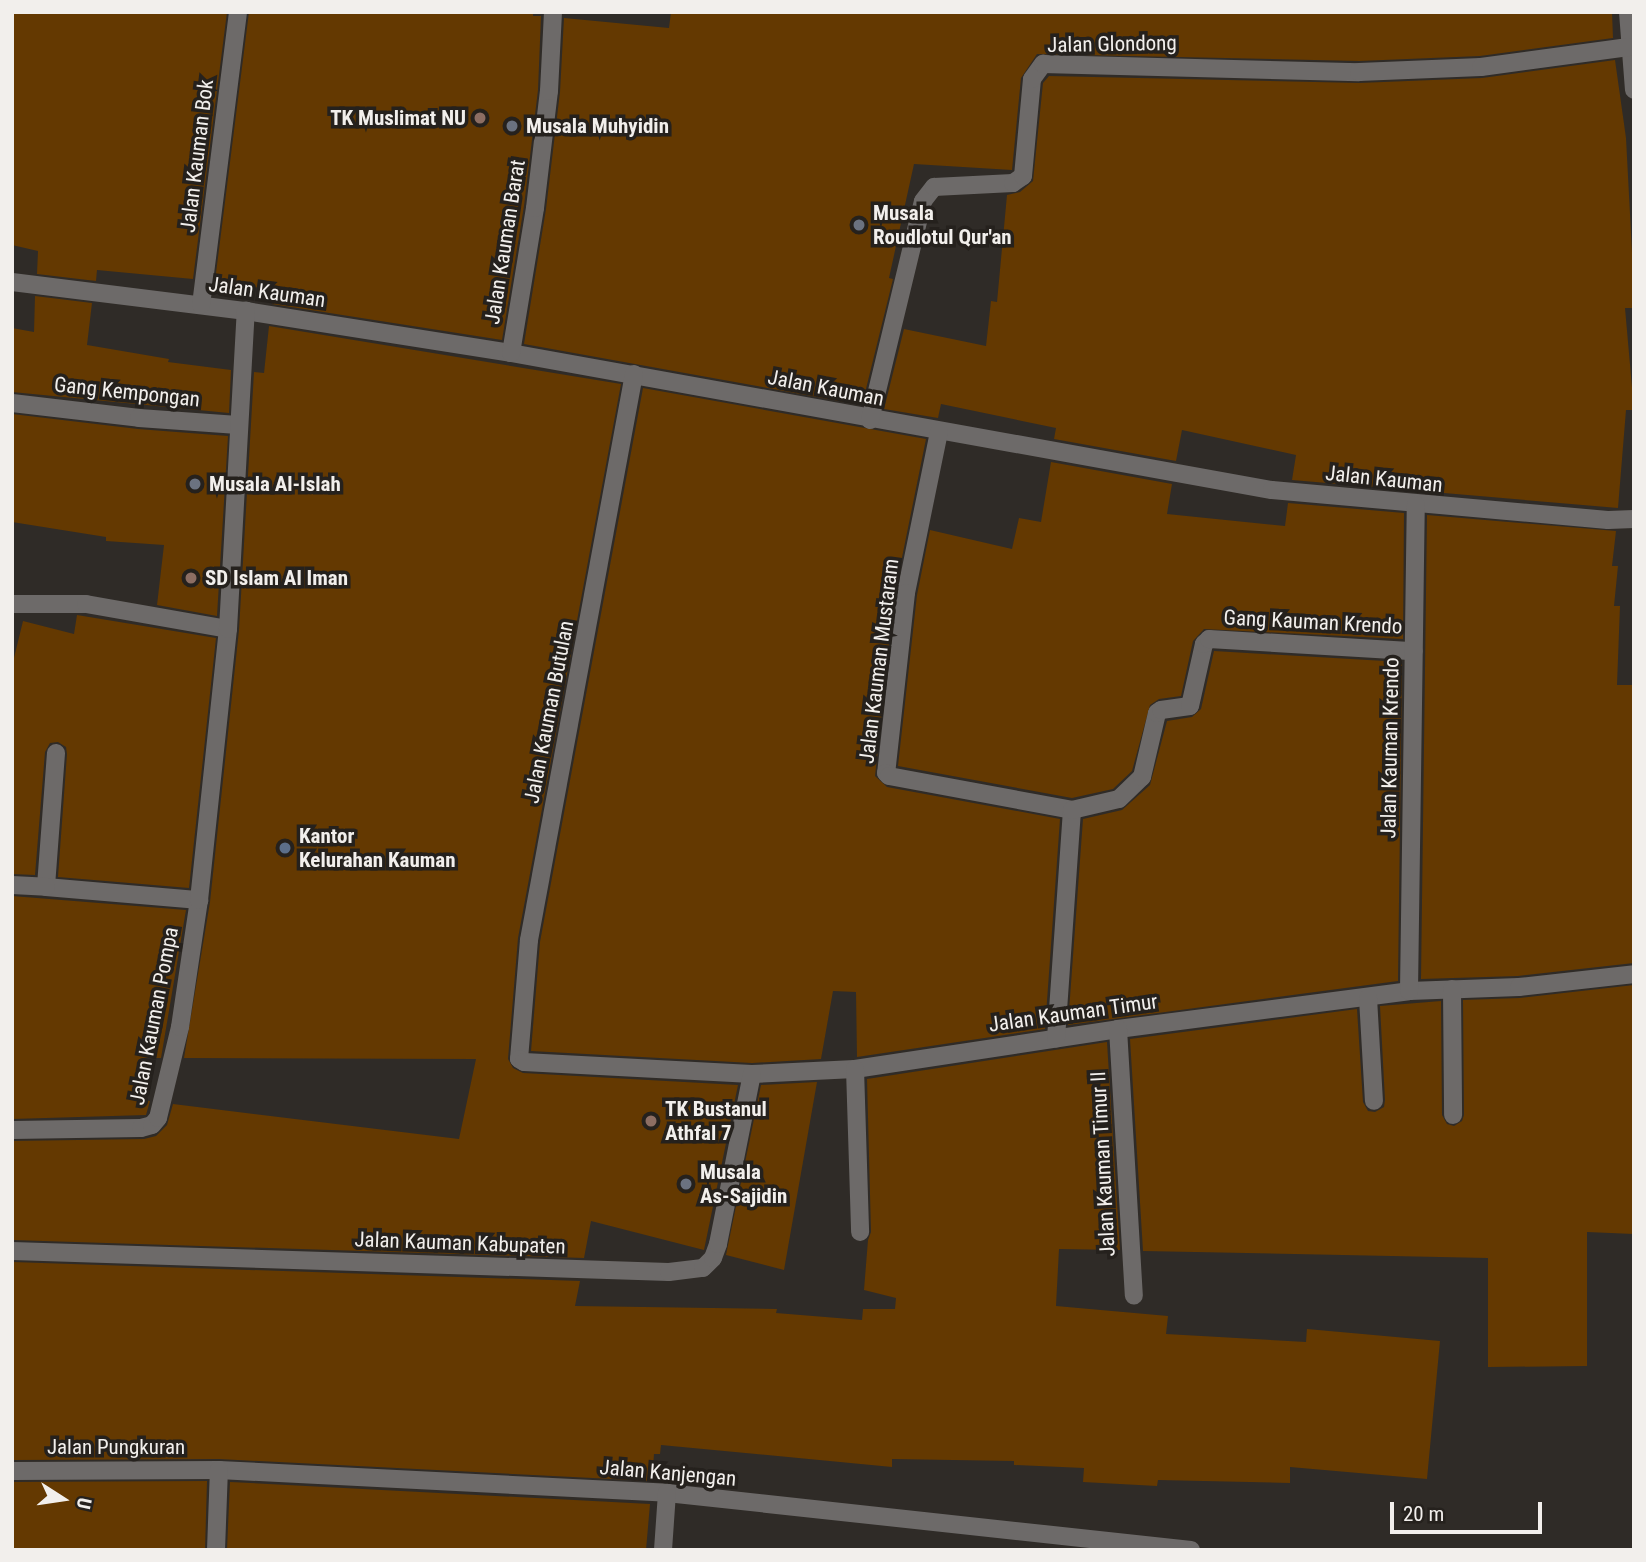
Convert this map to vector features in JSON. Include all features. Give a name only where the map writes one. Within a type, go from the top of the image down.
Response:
[{"type":"street","name":"Jalan Kauman Bok","points":[[201,305],[238,12]]},
{"type":"street","name":"Jalan Kauman Barat","points":[[511,353],[535,208],[549,91],[554,12]]},
{"type":"street","points":[[1628,12],[1634,90]]},
{"type":"street","name":"Jalan Glondong","points":[[870,420],[923,201],[934,187],[1013,183],[1023,176],[1032,79],[1043,64],[1359,72],[1481,66],[1629,47]]},
{"type":"street","name":"Jalan Kauman","points":[[12,282],[246,310],[511,353],[870,420],[1272,490],[1416,505],[1608,520],[1634,519]]},
{"type":"street","name":"Jalan Kauman Pompa","points":[[12,1130],[141,1128],[152,1125],[158,1118],[180,1027],[199,900],[228,629],[246,310]]},
{"type":"street","name":"Jalan Kauman Butulan","points":[[519,1059],[529,940],[634,374]]},
{"type":"street","name":"Gang Kempongan","points":[[12,402],[139,418],[238,425]]},
{"type":"street","name":"Jalan Kauman Mustaram","points":[[939,432],[906,593],[886,775],[1072,810]]},
{"type":"street","name":"Jalan Kauman Krendo","points":[[1409,990],[1416,505]]},
{"type":"street","points":[[12,604],[86,604],[228,629]]},
{"type":"street","name":"Gang Kauman Krendo","points":[[1072,810],[1119,799],[1142,777],[1157,713],[1161,709],[1190,706],[1204,644],[1209,639],[1414,651]]},
{"type":"street","points":[[46,887],[56,753]]},
{"type":"street","points":[[1056,1038],[1072,810]]},
{"type":"street","name":"Jalan Kauman Pompa","points":[[12,885],[199,900]]},
{"type":"street","name":"Jalan Kauman Timur","points":[[519,1059],[528,1065],[752,1074],[855,1069],[1118,1029],[1368,998],[1409,990],[1519,988],[1634,974]]},
{"type":"street","points":[[1452,989],[1453,1115]]},
{"type":"street","points":[[1368,998],[1374,1101]]},
{"type":"street","name":"Jalan Kauman Timur II","points":[[1118,1029],[1134,1296]]},
{"type":"street","points":[[855,1069],[860,1232]]},
{"type":"street","name":"Jalan Kauman Kabupaten","points":[[12,1251],[669,1272],[703,1268],[713,1258],[718,1244],[752,1074]]},
{"type":"street","points":[[216,1550],[219,1470]]},
{"type":"street","name":"Jalan Pungkuran","points":[[12,1471],[219,1470]]},
{"type":"street","name":"Jalan Kanjengan","points":[[219,1470],[667,1493],[1191,1550]]},
{"type":"street","points":[[663,1550],[667,1493]]},
{"type":"building","points":[[12,12],[227,12],[193,279],[97,270],[96,281],[37,274],[38,251],[12,245]]},
{"type":"building","points":[[249,12],[533,12],[533,16],[541,16],[538,90],[524,206],[502,340],[272,304],[274,290],[215,281]]},
{"type":"building","points":[[671,12],[1612,12],[1613,38],[1480,56],[1359,61],[1037,54],[1021,78],[1012,170],[914,164],[889,278],[893,279],[862,405],[524,344],[546,209],[560,92],[564,18],[669,28]]},
{"type":"building","points":[[1615,60],[1626,138],[1634,290],[1634,308],[1625,308],[1634,410],[1626,410],[1618,508],[1292,480],[1296,455],[1182,430],[1176,461],[1054,439],[1056,428],[941,404],[938,418],[884,409],[904,329],[986,346],[991,301],[997,302],[1007,195],[1020,192],[1033,181],[1043,83],[1049,76],[1359,83],[1482,78]]},
{"type":"building","points":[[35,296],[92,303],[87,345],[169,359],[168,362],[231,370],[229,413],[12,392],[12,328],[34,332]]},
{"type":"building","points":[[269,326],[621,384],[518,938],[508,1059],[513,1068],[523,1073],[738,1085],[704,1250],[591,1221],[584,1258],[12,1240],[12,1141],[144,1139],[156,1136],[167,1125],[173,1104],[459,1139],[476,1059],[184,1058],[210,902],[239,630],[254,372],[264,373]]},
{"type":"building","points":[[643,388],[926,439],[895,592],[875,776],[887,787],[1060,819],[1045,1029],[857,1057],[856,992],[833,991],[821,1059],[752,1063],[531,1051],[540,942]]},
{"type":"building","points":[[12,414],[138,429],[228,436],[217,616],[157,605],[164,545],[106,541],[106,537],[12,522]]},
{"type":"building","points":[[1051,462],[1172,484],[1167,514],[1285,526],[1288,503],[1404,513],[1403,639],[1204,629],[1193,641],[1181,696],[1159,699],[1150,705],[1132,771],[1113,789],[1072,798],[898,766],[917,595],[930,530],[1012,549],[1019,518],[1041,522]]},
{"type":"building","points":[[1427,515],[1616,531],[1612,566],[1618,566],[1614,606],[1620,606],[1617,685],[1633,685],[1634,963],[1518,976],[1421,979]]},
{"type":"building","points":[[77,615],[216,638],[189,888],[58,877],[67,754],[66,747],[58,742],[50,743],[45,752],[35,875],[12,874],[12,666],[23,621],[74,634]]},
{"type":"building","points":[[1214,651],[1402,662],[1398,981],[1068,1025],[1083,819],[1122,810],[1150,785],[1167,721],[1192,717],[1201,709]]},
{"type":"building","points":[[12,896],[186,910],[161,1058],[144,1058],[141,1100],[150,1101],[146,1115],[12,1119]]},
{"type":"building","points":[[1634,985],[1634,1234],[1587,1232],[1587,1366],[1488,1367],[1488,1258],[1143,1251],[1130,1039],[1357,1009],[1363,1102],[1368,1111],[1375,1112],[1384,1107],[1385,1100],[1380,1006],[1441,1001],[1442,1115],[1447,1124],[1454,1126],[1462,1121],[1464,1115],[1463,1000],[1520,998]]},
{"type":"building","points":[[1107,1042],[1120,1250],[1059,1249],[1056,1306],[1168,1316],[1166,1334],[1306,1342],[1307,1329],[1440,1341],[1427,1479],[1290,1467],[1290,1483],[1158,1480],[1157,1486],[1083,1482],[1084,1468],[1014,1465],[1014,1461],[892,1459],[892,1467],[661,1445],[660,1454],[654,1454],[652,1481],[219,1459],[12,1460],[12,1262],[580,1281],[575,1306],[777,1309],[776,1313],[862,1320],[863,1309],[895,1309],[896,1298],[864,1290],[871,1232],[867,1079]]},
{"type":"building","points":[[817,1082],[784,1270],[726,1255],[761,1085]]},
{"type":"building","points":[[207,1481],[205,1550],[12,1550],[12,1482]]},
{"type":"building","points":[[230,1482],[650,1504],[646,1550],[227,1550]]},
{"type":"place","name":"TK Muslimat NU","points":[[480,118]]},
{"type":"place","name":"Musala Muhyidin","points":[[512,126]]},
{"type":"place","name":"Musala Roudlotul Qur'an","points":[[859,225]]},
{"type":"place","name":"Musala Al-Islah","points":[[195,484]]},
{"type":"place","name":"SD Islam Al Iman","points":[[191,578]]},
{"type":"place","name":"Kantor Kelurahan Kauman","points":[[285,848]]},
{"type":"place","name":"TK Bustanul Athfal 7","points":[[651,1121]]},
{"type":"place","name":"Musala As-Sajidin","points":[[686,1184]]}]
